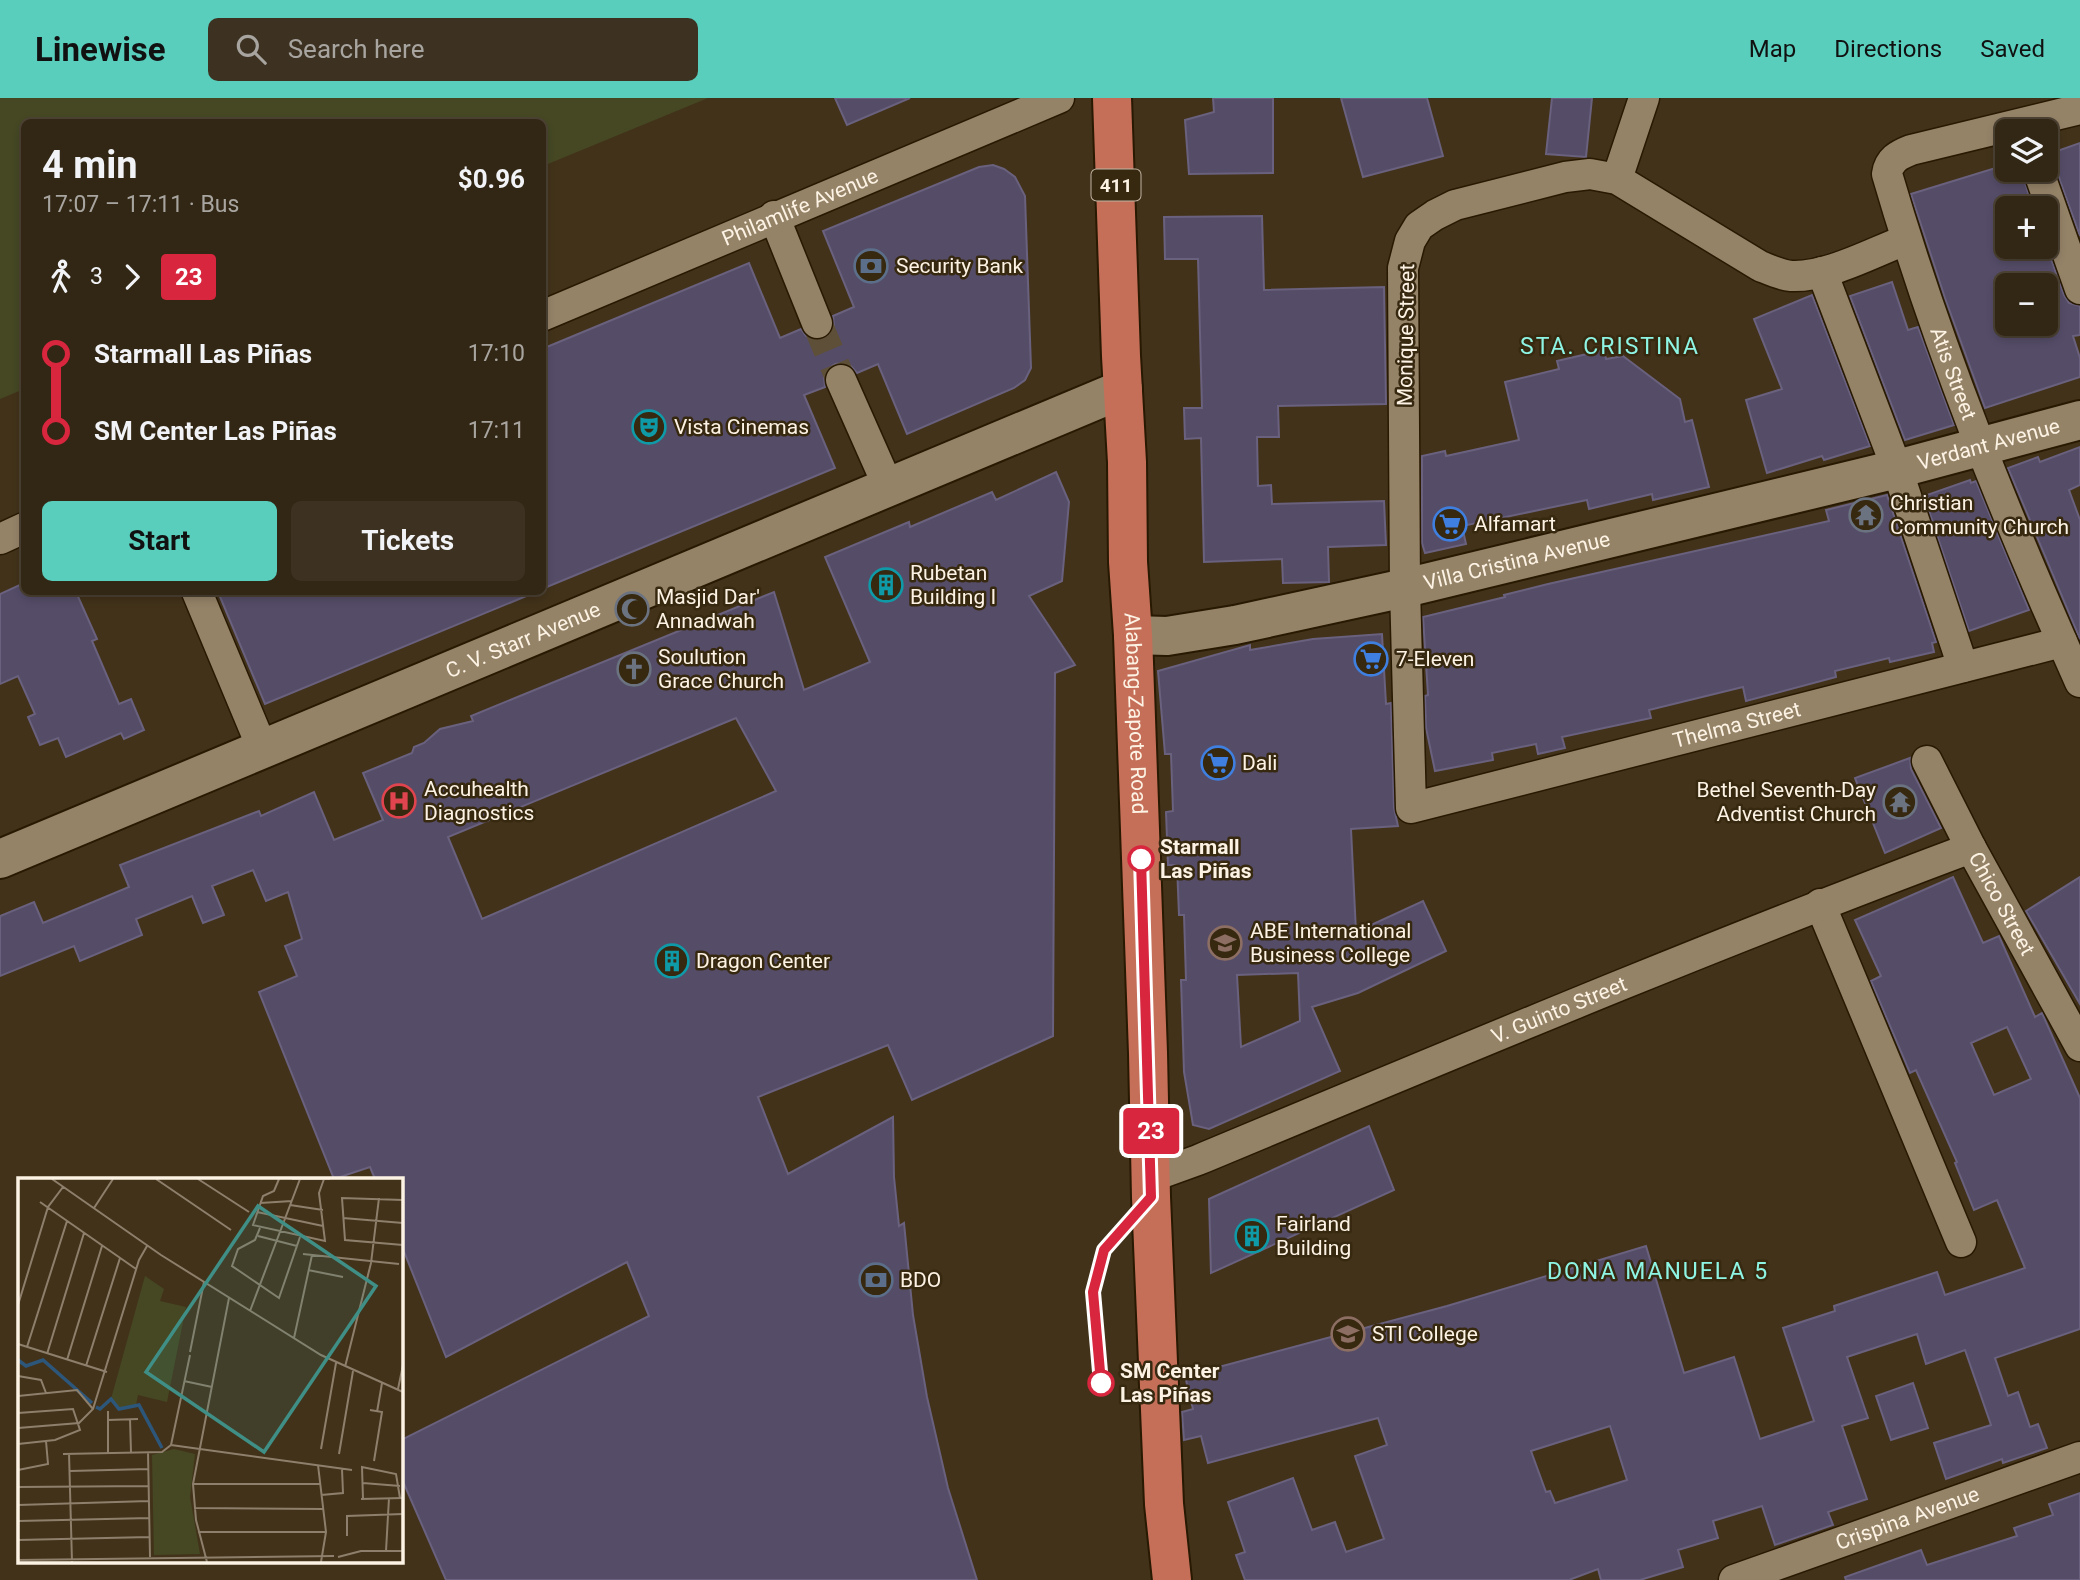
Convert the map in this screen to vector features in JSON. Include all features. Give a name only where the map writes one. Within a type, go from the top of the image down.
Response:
[{"type":"highway","name":"Alabang-Zapote Road","points":[[1112,98],[1163,1490],[1172,1580]]},
{"type":"main road","name":"C. V. Starr Avenue","points":[[0,859],[1123,388]]},
{"type":"main road","name":"Verdant Avenue","points":[[1897,469],[2080,420]]},
{"type":"main road","name":"Villa Cristina Avenue","points":[[1133,635],[1167,636],[1235,625],[1405,588],[1897,469]]},
{"type":"street","name":"Philamlife Avenue","points":[[546,314],[1059,98]]},
{"type":"street","points":[[1618,179],[1644,98]]},
{"type":"street","points":[[2048,119],[2080,109]]},
{"type":"street","name":"Atis Street","points":[[1995,133],[1900,154],[1889,165],[1887,174],[1906,240],[1980,448],[2080,682]]},
{"type":"street","name":"Monique Street","points":[[1411,808],[1405,588],[1403,268],[1410,241],[1419,226],[1455,205],[1565,177],[1590,174],[1618,179],[1760,266],[1776,273],[1792,276],[1822,272],[1906,240]]},
{"type":"street","points":[[2042,182],[2080,289]]},
{"type":"street","points":[[774,216],[817,323]]},
{"type":"street","points":[[1822,272],[1897,469],[1963,667]]},
{"type":"street","points":[[841,380],[888,486]]},
{"type":"street","points":[[0,539],[21,529]]},
{"type":"street","points":[[198,595],[263,750]]},
{"type":"street","name":"Thelma Street","points":[[1411,808],[2062,642]]},
{"type":"street","name":"Chico Street","points":[[1927,761],[1971,848],[2080,1046]]},
{"type":"street","name":"V. Guinto Street","points":[[1151,1177],[1820,904],[1971,848]]},
{"type":"street","points":[[1820,904],[1961,1242]]},
{"type":"street","name":"Crispina Avenue","points":[[1734,1580],[2080,1457]]},
{"type":"green space","points":[[0,98],[708,98],[546,165],[546,119],[21,119],[21,390],[0,399]]},
{"type":"building","points":[[835,98],[910,98],[847,125]]},
{"type":"building","points":[[1213,98],[1273,98],[1273,173],[1189,174],[1185,120],[1214,112]]},
{"type":"building","points":[[1341,98],[1427,98],[1443,156],[1363,177]]},
{"type":"building","points":[[1552,98],[1592,98],[1586,157],[1546,154]]},
{"type":"building","points":[[2080,143],[2080,236],[2058,175],[2058,151]]},
{"type":"building","points":[[993,165],[1004,169],[1015,177],[1025,196],[1031,368],[1025,380],[1014,388],[907,434],[878,364],[857,373],[844,363],[835,364],[827,370],[824,377],[825,387],[804,395],[835,468],[546,587],[546,347],[749,263],[780,338],[801,329],[806,336],[814,340],[824,339],[834,326],[833,316],[854,307],[823,231],[979,167]]},
{"type":"building","points":[[1995,168],[1995,182],[2025,182],[2029,196],[1995,196],[1995,259],[2051,259],[2056,273],[1995,273],[1995,336],[2058,336],[2058,278],[2069,303],[2080,306],[2080,335],[2073,336],[2080,358],[2080,377],[1985,408],[1911,194]]},
{"type":"building","points":[[1262,216],[1264,290],[1384,287],[1386,404],[1278,406],[1279,437],[1257,437],[1258,486],[1271,485],[1272,504],[1384,501],[1386,545],[1328,547],[1329,582],[1283,583],[1282,559],[1204,562],[1201,438],[1185,439],[1184,408],[1202,408],[1198,259],[1165,259],[1164,217]]},
{"type":"building","points":[[1892,282],[1908,330],[1918,327],[1954,425],[1905,440],[1850,296]]},
{"type":"building","points":[[1812,295],[1870,446],[1824,460],[1822,456],[1767,473],[1746,400],[1782,389],[1754,319]]},
{"type":"building","points":[[1604,350],[1606,359],[1623,356],[1680,399],[1685,422],[1692,420],[1709,487],[1653,500],[1652,494],[1589,509],[1587,500],[1462,526],[1466,544],[1425,553],[1422,543],[1422,456],[1445,451],[1446,456],[1519,440],[1505,382],[1559,369],[1557,361]]},
{"type":"building","points":[[2080,447],[2080,485],[2069,490],[2080,520],[2080,639],[2008,468],[2038,457],[2040,462]]},
{"type":"building","points":[[1056,472],[1069,502],[1062,581],[1029,596],[1075,665],[1055,673],[1053,1036],[912,1100],[888,1045],[758,1097],[788,1174],[893,1117],[894,1177],[899,1226],[904,1223],[913,1315],[927,1397],[948,1488],[977,1580],[446,1580],[402,1479],[402,1440],[649,1316],[627,1262],[446,1357],[402,1247],[402,1178],[375,1178],[370,1167],[334,1178],[259,992],[297,976],[285,946],[302,939],[288,892],[266,901],[253,870],[212,886],[224,915],[203,923],[192,896],[136,919],[142,935],[80,961],[74,946],[0,976],[0,916],[34,902],[43,923],[129,887],[120,865],[259,811],[261,816],[314,792],[334,840],[383,820],[363,773],[412,753],[414,747],[424,743],[440,729],[473,721],[471,716],[774,592],[804,690],[870,662],[825,557],[909,522],[910,527],[992,492],[996,500]],"holes":[[[736,718],[776,791],[482,919],[448,837]]]},
{"type":"building","points":[[1970,480],[1971,483],[1976,481],[2029,610],[1969,631],[1924,496]]},
{"type":"building","points":[[1887,495],[1936,642],[1932,643],[1934,652],[1890,662],[1889,658],[1835,671],[1836,677],[1746,701],[1743,687],[1649,710],[1651,718],[1562,737],[1565,748],[1538,754],[1536,744],[1492,753],[1493,760],[1435,771],[1426,728],[1425,696],[1428,695],[1423,617],[1548,584],[1829,521],[1826,510]]},
{"type":"building","points":[[21,584],[21,595],[77,595],[97,639],[92,641],[119,704],[131,699],[144,730],[124,739],[121,733],[66,757],[58,738],[40,745],[28,717],[35,714],[18,676],[0,684],[0,594]]},
{"type":"building","points":[[219,595],[529,595],[265,704]]},
{"type":"building","points":[[1382,634],[1386,704],[1391,703],[1394,808],[1398,826],[1351,829],[1356,932],[1423,901],[1446,951],[1358,993],[1312,1007],[1340,1071],[1209,1129],[1193,1125],[1184,1072],[1181,980],[1186,980],[1184,915],[1179,915],[1177,865],[1168,865],[1166,812],[1173,811],[1171,754],[1165,754],[1158,671],[1250,645],[1250,650],[1313,639]],"holes":[[[1298,973],[1300,1021],[1241,1047],[1237,975]]]},
{"type":"building","name":"Bethel Seventh-Day Adventist Church","points":[[1910,758],[1911,769],[1941,828],[1885,853],[1855,778]]},
{"type":"building","points":[[1953,877],[1983,943],[1999,936],[2035,1017],[2042,1013],[2080,1098],[2080,1329],[1995,1358],[2008,1396],[2018,1392],[2030,1427],[2038,1424],[2047,1448],[2003,1463],[2002,1459],[1946,1479],[1934,1443],[1991,1425],[1965,1350],[1926,1364],[1917,1334],[1847,1357],[1868,1418],[1842,1426],[1867,1499],[1828,1512],[1833,1525],[1775,1545],[1762,1506],[1713,1521],[1718,1538],[1678,1550],[1683,1567],[1640,1580],[1601,1580],[1598,1569],[1569,1580],[1245,1580],[1236,1555],[1245,1552],[1228,1502],[1293,1478],[1312,1530],[1335,1522],[1346,1552],[1384,1539],[1355,1456],[1387,1445],[1378,1418],[1208,1463],[1201,1436],[1184,1440],[1182,1412],[1193,1409],[1185,1376],[1447,1306],[1646,1246],[1684,1373],[1734,1357],[1760,1439],[1814,1421],[1783,1328],[1835,1311],[1834,1306],[1937,1272],[1945,1295],[2025,1268],[1997,1200],[1974,1210],[1955,1163],[1957,1162],[1916,1070],[1910,1073],[1871,981],[1881,976],[1855,920]],"holes":[[[2007,1027],[2031,1079],[1994,1095],[1971,1043]],[[1610,1426],[1627,1480],[1555,1503],[1550,1491],[1546,1492],[1531,1451]]]},
{"type":"building","points":[[2080,877],[2080,1004],[2026,911]]},
{"type":"building","name":"Fairland Building","points":[[1369,1126],[1394,1190],[1211,1273],[1209,1199]]},
{"type":"building","points":[[1913,1383],[1928,1428],[1891,1440],[1876,1396]]},
{"type":"building","points":[[2080,1493],[2080,1580],[1846,1580],[1845,1577],[1921,1550],[1927,1565],[2017,1536],[2014,1528],[2053,1515],[2049,1504]]},
{"type":"tunnel","points":[[817,323],[841,380]]},
{"type":"bus line","name":"23","points":[[1101,1383],[1093,1292],[1104,1250],[1151,1197],[1141,859]]},
{"type":"place","name":"Security Bank","points":[[871,266]]},
{"type":"place","name":"Vista Cinemas","points":[[649,427]]},
{"type":"place","name":"Christian Community Church","points":[[1866,515]]},
{"type":"place","name":"Alfamart","points":[[1450,524]]},
{"type":"place","name":"Rubetan Building I","points":[[886,585]]},
{"type":"place","name":"Masjid Dar' Annadwah","points":[[632,609]]},
{"type":"place","name":"7-Eleven","points":[[1371,659]]},
{"type":"place","name":"Soulution Grace Church","points":[[634,669]]},
{"type":"place","name":"Dali","points":[[1218,763]]},
{"type":"place","name":"Accuhealth Diagnostics","points":[[399,801]]},
{"type":"place","name":"Bethel Seventh-Day Adventist Church","points":[[1900,802]]},
{"type":"place","name":"Starmall Las Piñas","points":[[1141,859]]},
{"type":"place","name":"ABE International Business College","points":[[1225,943]]},
{"type":"place","name":"Dragon Center","points":[[672,961]]},
{"type":"place","name":"Fairland Building","points":[[1252,1236]]},
{"type":"place","name":"BDO","points":[[876,1280]]},
{"type":"place","name":"STI College","points":[[1348,1334]]},
{"type":"place","name":"SM Center Las Piñas","points":[[1101,1383]]},
{"type":"district","name":"STA. CRISTINA","points":[[1610,346]]},
{"type":"district","name":"DONA MANUELA 5","points":[[1658,1271]]}]
